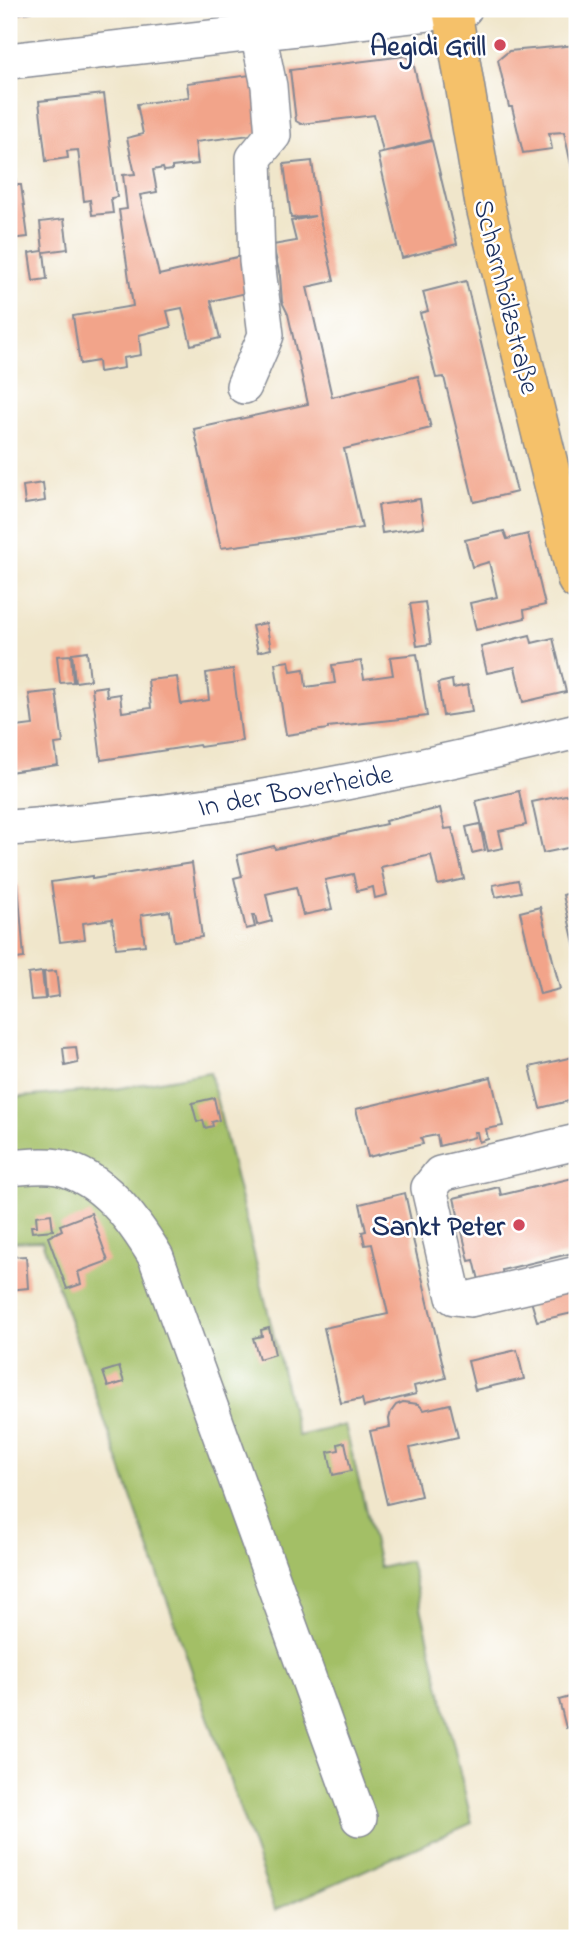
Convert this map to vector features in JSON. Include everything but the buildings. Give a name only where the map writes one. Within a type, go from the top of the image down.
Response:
[{"type":"main road","name":"Scharnhölzstraße","points":[[456,9],[484,201],[577,580]]},
{"type":"street","points":[[9,61],[456,9]]},
{"type":"street","points":[[244,386],[266,335],[257,261],[254,158],[273,135],[269,86],[258,33]]},
{"type":"street","name":"In der Boverheide","points":[[9,828],[80,823],[294,793],[577,731]]},
{"type":"street","points":[[577,1142],[440,1174],[429,1188],[454,1297],[470,1299],[577,1274]]},
{"type":"street","points":[[9,1168],[57,1167],[94,1181],[135,1223],[156,1257],[359,1818]]},
{"type":"green space","points":[[210,1072],[298,1436],[345,1425],[380,1568],[410,1561],[472,1823],[275,1910],[42,1241],[9,1242],[9,1098],[115,1089]]},
{"type":"place","name":"Aegidi Grill","points":[[500,45]]},
{"type":"place","name":"Sankt Peter","points":[[519,1225]]}]
